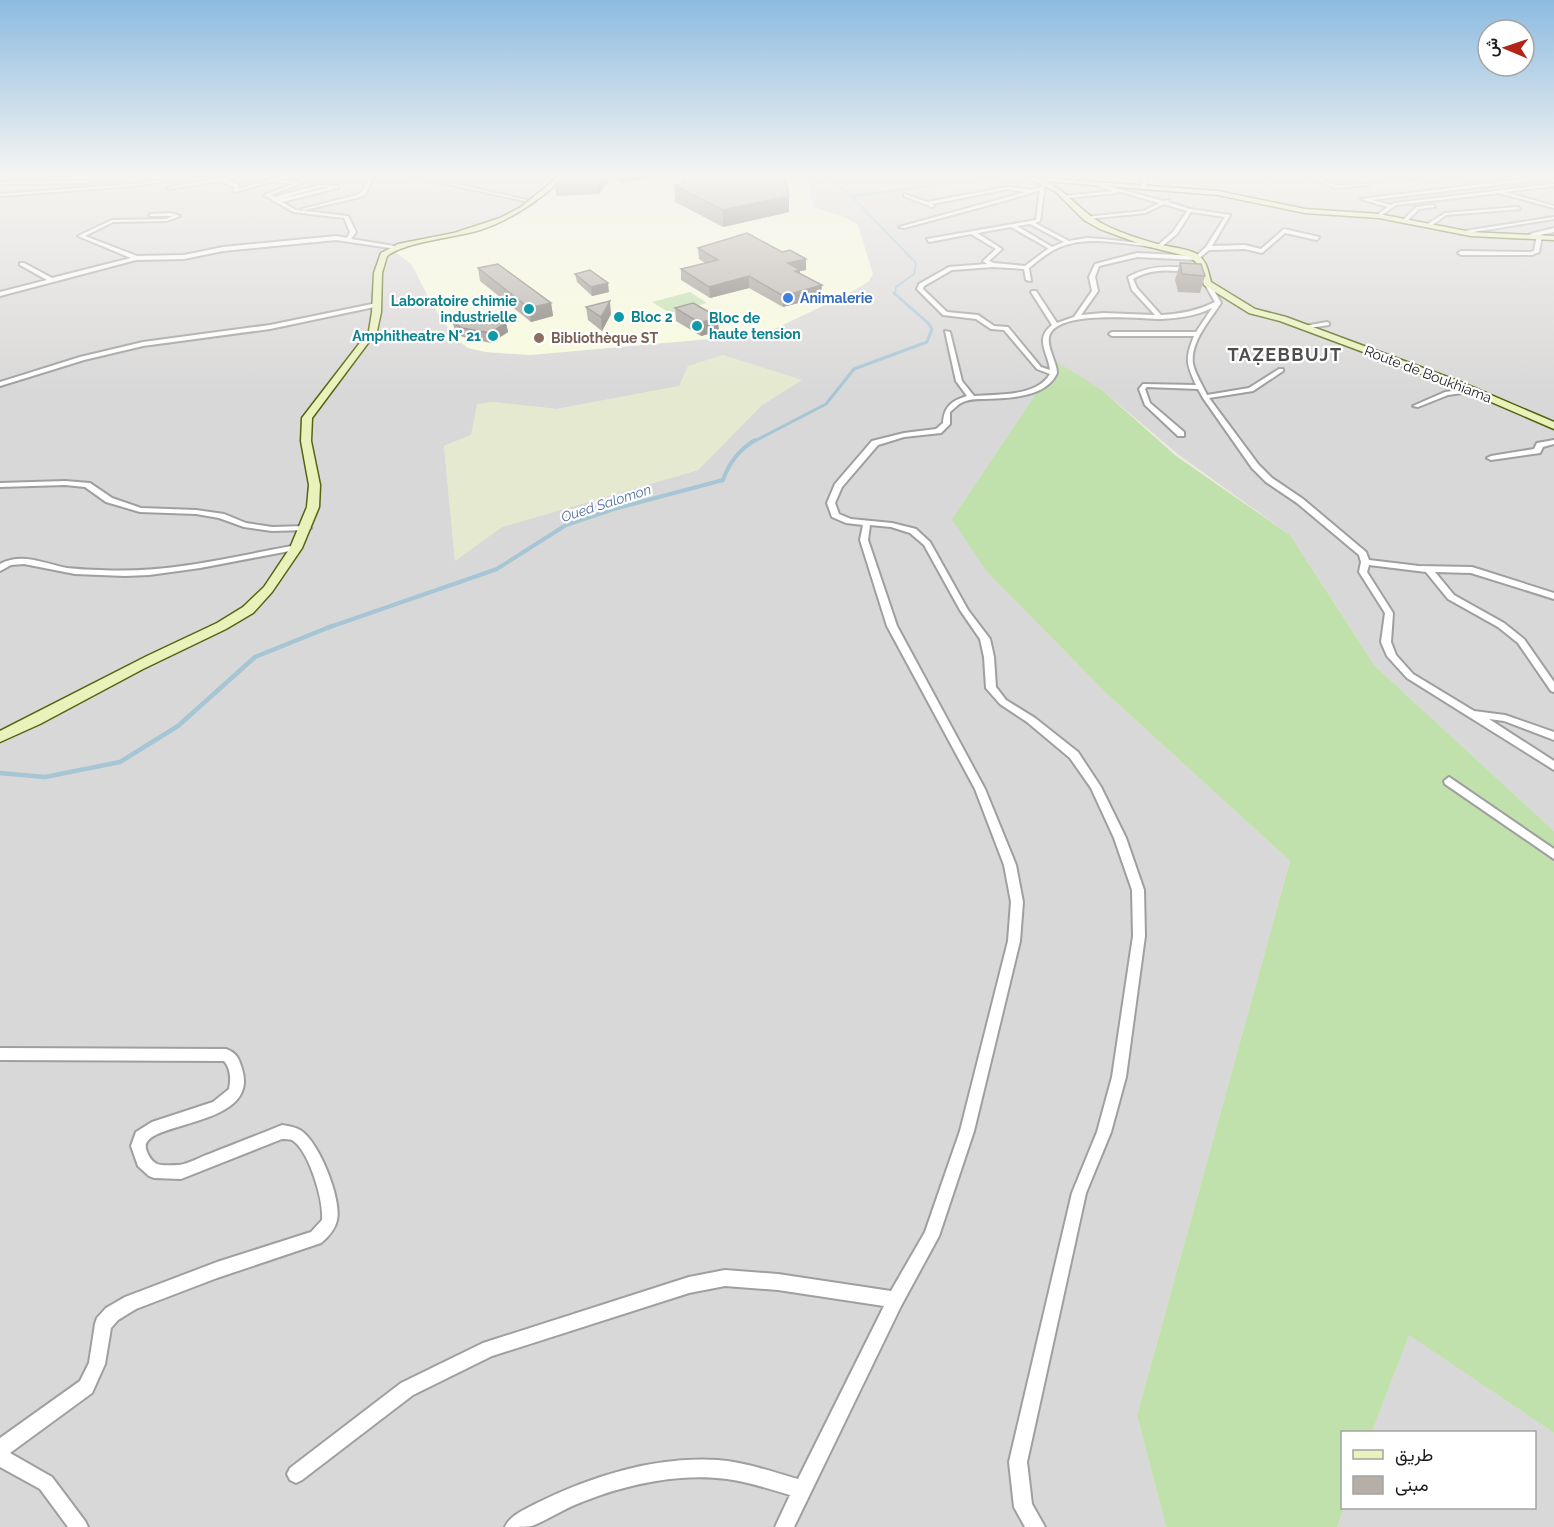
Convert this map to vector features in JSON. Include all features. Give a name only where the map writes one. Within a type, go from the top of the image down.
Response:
[{"type":"street","points":[[112,248],[136,258]]},
{"type":"street","points":[[0,294],[136,258],[184,257],[230,248]]},
{"type":"street","points":[[0,737],[72,703],[249,609],[277,577],[307,528],[314,504],[315,482],[306,456],[303,434],[307,418],[373,331],[379,316],[377,305],[381,259],[394,248]]},
{"type":"street","points":[[998,248],[986,261],[951,268],[921,285],[920,290],[945,314],[978,317],[993,327],[1006,328],[1039,368],[1054,373]]},
{"type":"street","points":[[977,264],[1026,268],[1049,248]]},
{"type":"street","points":[[1173,248],[1182,250],[1202,263],[1207,283],[1218,303]]},
{"type":"street","points":[[1076,318],[1095,291],[1092,272],[1097,265],[1137,255],[1197,258],[1208,248]]},
{"type":"street","points":[[1250,248],[1262,251],[1265,248]]},
{"type":"street","points":[[1461,253],[1530,254],[1536,252],[1537,248]]},
{"type":"street","points":[[986,261],[993,265]]},
{"type":"street","points":[[22,264],[50,279]]},
{"type":"street","points":[[1026,268],[1029,280]]},
{"type":"street","points":[[1159,316],[1134,289],[1130,278],[1156,268],[1203,271]]},
{"type":"street","name":"Route de Boukhiama","points":[[1207,283],[1252,311],[1473,390],[1554,426]]},
{"type":"street","points":[[1034,292],[1056,326]]},
{"type":"street","points":[[1036,1527],[1023,1507],[1018,1462],[1079,1193],[1104,1132],[1119,1077],[1138,936],[1138,890],[1120,838],[1096,787],[1074,755],[1031,720],[1003,702],[991,688],[985,639],[964,610],[927,544],[913,531],[892,525],[849,521],[835,515],[831,503],[838,486],[875,443],[890,438],[938,431],[946,424],[947,412],[957,402],[1029,391],[1049,382],[1054,373],[1054,363],[1044,345],[1044,339],[1049,330],[1056,326],[1076,318],[1196,314],[1218,303]]},
{"type":"street","points":[[1218,303],[1198,334],[1191,353],[1190,365],[1205,397],[1255,466],[1269,480],[1300,501],[1363,554],[1365,562],[1363,572],[1389,613],[1386,642],[1392,656],[1410,676],[1554,766]]},
{"type":"street","points":[[0,384],[82,358],[143,344],[270,327],[377,305]]},
{"type":"street","points":[[1302,327],[1327,324]]},
{"type":"street","points":[[947,332],[959,381],[972,398]]},
{"type":"street","points":[[1112,334],[1198,334]]},
{"type":"street","points":[[1205,397],[1251,390],[1281,370]]},
{"type":"street","points":[[1181,434],[1148,404],[1142,389],[1145,385],[1201,387]]},
{"type":"street","points":[[1416,406],[1447,393],[1473,390]]},
{"type":"street","points":[[1491,458],[1537,452],[1540,445],[1554,442]]},
{"type":"street","points":[[0,485],[65,483],[87,485],[109,500],[140,510],[196,512],[221,516],[244,525],[272,529],[307,528]]},
{"type":"street","points":[[784,1527],[895,1300],[931,1236],[967,1131],[1014,941],[1017,902],[1010,865],[980,789],[892,626],[864,540],[867,522]]},
{"type":"street","points":[[0,568],[6,563],[28,560],[67,570],[106,573],[144,572],[297,547]]},
{"type":"street","points":[[1365,562],[1428,569],[1472,570],[1554,596]]},
{"type":"street","points":[[1428,569],[1451,597],[1501,625],[1521,641],[1554,689]]},
{"type":"street","points":[[1472,714],[1505,718],[1554,736]]},
{"type":"street","points":[[1449,781],[1554,855]]},
{"type":"street","points":[[0,1054],[226,1055],[232,1059],[238,1078],[235,1093],[217,1107],[152,1129],[141,1137],[138,1146],[143,1161],[154,1171],[181,1172],[282,1132],[295,1134],[307,1147],[317,1169],[328,1197],[330,1217],[327,1228],[316,1238],[218,1270],[131,1303],[112,1314],[103,1324],[97,1364],[86,1387],[0,1449]]},
{"type":"street","points":[[296,1473],[407,1389],[489,1349],[689,1286],[725,1278],[778,1282],[895,1300]]},
{"type":"street","points":[[0,1457],[46,1483],[79,1527]]},
{"type":"street","points":[[514,1527],[567,1498],[634,1478],[681,1470],[717,1469],[753,1475],[802,1490]]},
{"type":"shaded area","points":[[0,248],[426,248],[405,257],[455,338],[468,348],[486,352],[530,355],[764,334],[868,282],[873,274],[862,248],[1554,248],[1554,831],[1375,666],[1290,535],[1179,455],[1102,390],[1054,363],[987,572],[1106,693],[1290,861],[1137,1415],[1166,1527],[0,1527]],"holes":[[[688,366],[801,380],[762,405],[698,470],[502,527],[455,560],[444,446],[471,435],[492,402],[557,409],[680,386]]]},
{"type":"shaded area","points":[[865,248],[873,274],[868,282],[848,294],[764,334],[530,355],[486,352],[468,348],[455,338],[432,304],[412,265],[393,250]]},
{"type":"shaded area","points":[[723,355],[802,380],[762,405],[698,470],[502,527],[455,561],[444,446],[471,435],[477,404],[492,402],[557,409],[679,386],[688,366]]},
{"type":"shaded area","points":[[1409,1334],[1554,1433],[1554,1527],[1337,1527],[1344,1509],[1536,1509],[1536,1431],[1372,1431]]},
{"type":"green space","points":[[690,292],[707,303],[670,313],[652,302]]},
{"type":"green space","points":[[1052,359],[1102,390],[1176,456],[1290,535],[1375,666],[1554,831],[1554,1433],[1409,1335],[1372,1431],[1341,1431],[1341,1509],[1344,1509],[1337,1527],[1166,1527],[1137,1415],[1290,861],[1106,693],[987,572],[952,519],[1040,388],[1049,382]]},
{"type":"building","points":[[698,248],[775,248],[782,252],[790,250],[806,259],[788,263],[800,270],[795,271],[822,285],[783,296],[749,276],[709,287],[681,269],[718,260]]},
{"type":"building","points":[[1180,263],[1201,264],[1205,276],[1182,274]]},
{"type":"building","points":[[498,264],[551,303],[529,308],[478,268]]},
{"type":"building","points":[[590,270],[608,283],[591,287],[575,274]]},
{"type":"building","points":[[610,301],[601,317],[586,307]]},
{"type":"building","points":[[693,303],[718,317],[700,323],[675,308]]},
{"type":"building","points":[[476,313],[488,315],[491,323],[506,323],[490,333],[462,328],[453,323]]},
{"type":"waterway","name":"Oued Salomon","points":[[895,294],[896,287],[914,274],[916,263],[902,248]]},
{"type":"waterway","name":"Oued Salomon","points":[[753,442],[826,404],[854,369],[927,342],[932,329],[895,294]]},
{"type":"waterway","name":"Oued Salomon","points":[[327,628],[497,569],[566,525],[614,509],[723,480],[735,457],[755,440]]},
{"type":"waterway","name":"Oued Salomon","points":[[327,628],[332,626]]},
{"type":"waterway","name":"Oued Salomon","points":[[0,773],[45,777],[120,762],[178,726],[255,657],[327,628]]},
{"type":"place","name":"Animalerie","points":[[788,298]]},
{"type":"place","name":"Laboratoire chimie industrielle","points":[[529,309]]},
{"type":"place","name":"Bloc 2","points":[[619,317]]},
{"type":"place","name":"Bloc de haute tension","points":[[697,326]]},
{"type":"place","name":"Amphitheatre N° 21","points":[[493,336]]},
{"type":"place","name":"Bibliothèque ST","points":[[539,338]]},
{"type":"district","name":"TAẒEBBUJT","points":[[1285,355]]}]
